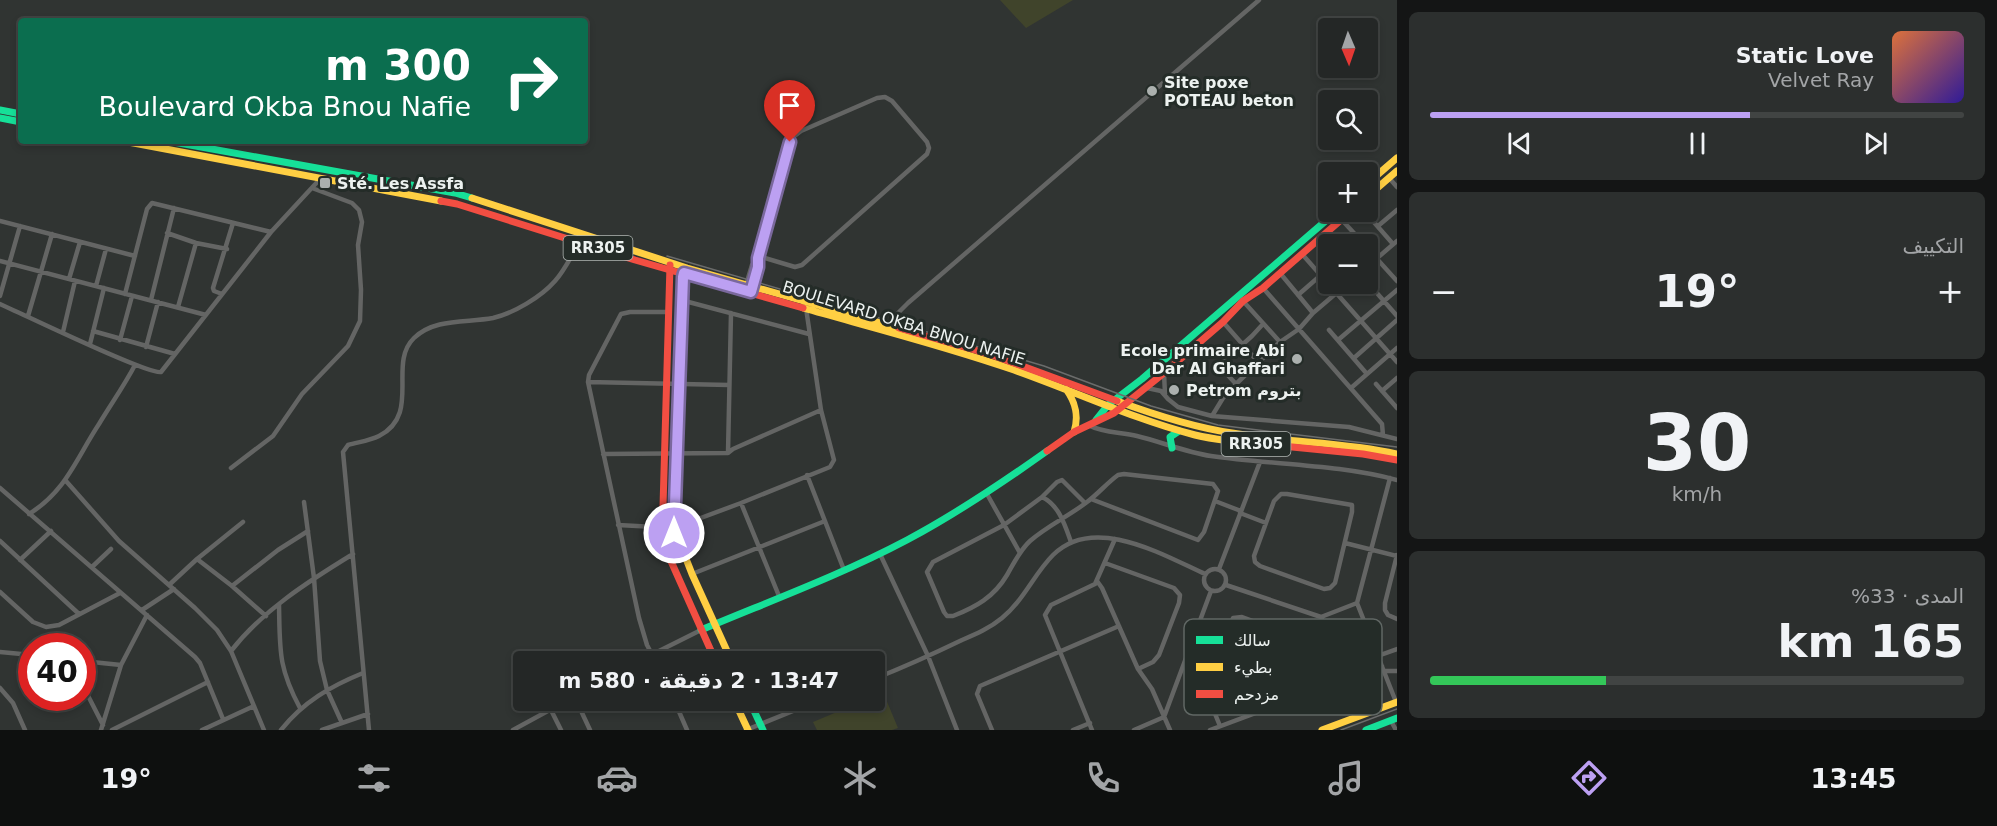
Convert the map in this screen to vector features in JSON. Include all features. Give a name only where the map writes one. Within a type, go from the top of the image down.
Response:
[{"type":"main road","points":[[0,110],[18,113]]},
{"type":"main road","points":[[0,118],[18,121]]},
{"type":"main road","name":"BOULEVARD OKBA BNOU NAFIE","points":[[139,144],[457,204],[580,242],[887,324],[1009,361],[1111,402],[1120,409],[1179,431],[1226,441],[1363,454],[1397,460]]},
{"type":"main road","name":"BOULEVARD OKBA BNOU NAFIE","points":[[185,144],[455,193],[670,266]]},
{"type":"main road","points":[[228,161],[231,152]]},
{"type":"main road","points":[[1378,174],[1397,158]]},
{"type":"main road","points":[[1378,187],[1397,171]]},
{"type":"main road","points":[[1096,420],[1111,402],[1142,379],[1324,222]]},
{"type":"main road","points":[[701,630],[880,554],[934,526],[987,494],[1074,432],[1120,409],[1164,374],[1338,222]]},
{"type":"main road","points":[[670,266],[662,541],[711,651]]},
{"type":"main road","points":[[685,270],[681,300],[674,528],[727,651]]},
{"type":"main road","name":"BOULEVARD OKBA BNOU NAFIE","points":[[748,288],[806,308],[1002,365],[1065,388],[1111,402],[1127,404],[1178,423],[1221,432],[1364,447],[1397,454]]},
{"type":"main road","points":[[1065,388],[1072,396],[1076,406],[1077,422],[1074,432]]},
{"type":"main road","points":[[1172,448],[1169,437],[1179,431]]},
{"type":"main road","points":[[1382,708],[1396,702]]},
{"type":"main road","points":[[739,711],[747,730]]},
{"type":"main road","points":[[754,711],[761,727]]},
{"type":"main road","points":[[1322,730],[1364,715]]},
{"type":"main road","points":[[1366,730],[1394,720]]},
{"type":"street","points":[[881,330],[908,303],[1259,0]]},
{"type":"street","points":[[748,288],[758,267],[758,257],[792,138],[801,131],[877,98],[890,99],[927,142],[929,148],[927,154],[802,265],[792,266],[758,257]]},
{"type":"street","points":[[0,304],[157,374],[161,372],[272,232],[321,178]]},
{"type":"street","points":[[1389,178],[1397,187]]},
{"type":"street","points":[[231,468],[266,442],[279,429],[302,394],[348,346],[360,321],[361,290],[358,245],[362,218],[356,206],[312,188]]},
{"type":"street","points":[[125,294],[150,204],[155,202],[272,232]]},
{"type":"street","points":[[151,300],[174,208]]},
{"type":"street","points":[[1378,226],[1397,210]]},
{"type":"street","points":[[0,221],[135,256]]},
{"type":"street","points":[[1344,222],[1355,234]]},
{"type":"street","points":[[1374,222],[1395,243],[1378,257]]},
{"type":"street","points":[[222,294],[214,291],[213,288],[233,223]]},
{"type":"street","points":[[0,296],[20,226]]},
{"type":"street","points":[[167,233],[196,243],[226,249]]},
{"type":"street","points":[[28,316],[52,234]]},
{"type":"street","points":[[63,332],[80,242]]},
{"type":"street","points":[[369,730],[343,452],[348,445],[376,438],[396,422],[404,394],[404,363],[414,338],[433,326],[493,318],[505,314],[535,297],[555,280],[580,242]]},
{"type":"street","points":[[178,307],[196,243]]},
{"type":"street","points":[[96,286],[106,249]]},
{"type":"street","points":[[1302,254],[1318,273]]},
{"type":"street","points":[[1378,259],[1397,281]]},
{"type":"street","points":[[0,261],[206,315]]},
{"type":"street","points":[[1280,273],[1313,313]]},
{"type":"street","points":[[1298,295],[1318,277]]},
{"type":"street","points":[[90,344],[104,288]]},
{"type":"street","points":[[1263,288],[1382,424],[1383,435]]},
{"type":"street","points":[[1338,340],[1397,290]]},
{"type":"street","points":[[1212,416],[1223,398],[1236,384],[1336,294]]},
{"type":"street","points":[[1338,294],[1397,362]]},
{"type":"street","points":[[1354,358],[1397,318],[1378,294]]},
{"type":"street","points":[[120,340],[132,296]]},
{"type":"street","points":[[681,300],[809,334]]},
{"type":"street","points":[[146,347],[158,302]]},
{"type":"street","points":[[1244,302],[1280,342]]},
{"type":"street","points":[[618,525],[674,528],[830,466],[834,460],[821,411],[806,308]]},
{"type":"street","points":[[651,651],[639,618],[588,382],[589,375],[621,314],[668,312]]},
{"type":"street","points":[[728,453],[731,313]]},
{"type":"street","points":[[1223,322],[1259,363]]},
{"type":"street","points":[[1236,384],[1221,365],[1263,324]]},
{"type":"street","points":[[1329,330],[1367,374]]},
{"type":"street","points":[[93,331],[175,354]]},
{"type":"street","points":[[1351,388],[1397,348]]},
{"type":"street","points":[[29,514],[53,496],[66,481],[135,365]]},
{"type":"street","points":[[1164,374],[1165,396]]},
{"type":"street","points":[[1382,391],[1397,378]]},
{"type":"street","points":[[588,382],[729,385]]},
{"type":"street","points":[[1376,384],[1397,408]]},
{"type":"street","points":[[1147,388],[1161,391],[1178,406],[1212,416],[1349,427],[1395,438],[1397,432]]},
{"type":"street","points":[[603,454],[728,453],[821,411]]},
{"type":"street","points":[[1087,425],[1101,430],[1136,435],[1172,448],[1202,455],[1333,468],[1397,480]]},
{"type":"street","points":[[1219,569],[1260,462]]},
{"type":"street","points":[[1085,503],[1062,480],[1004,525],[933,562],[929,566],[928,575],[945,614],[953,616],[990,597],[1002,583],[1020,553],[1034,538],[1091,499],[1115,476],[1124,474],[1213,484],[1218,491],[1203,536],[1197,540],[1091,499]]},
{"type":"street","points":[[807,476],[844,570]]},
{"type":"street","points":[[1364,619],[1357,603],[1390,478]]},
{"type":"street","points":[[66,481],[119,541],[207,619],[226,641],[264,730]]},
{"type":"street","points":[[0,488],[195,657],[200,663],[222,719]]},
{"type":"street","points":[[987,494],[1020,553]]},
{"type":"street","points":[[1281,494],[1348,503],[1352,509],[1334,584],[1324,589],[1257,565],[1254,556],[1266,523],[1274,501],[1281,494]]},
{"type":"street","points":[[1042,497],[1053,504],[1071,542]]},
{"type":"street","points":[[1215,501],[1266,523]]},
{"type":"street","points":[[304,502],[314,578],[320,661],[327,690],[342,723]]},
{"type":"street","points":[[741,503],[779,596]]},
{"type":"street","points":[[692,574],[825,521]]},
{"type":"street","points":[[102,728],[121,665],[145,612],[197,559],[243,522]]},
{"type":"street","points":[[20,560],[51,531]]},
{"type":"street","points":[[232,586],[278,550],[308,531]]},
{"type":"street","points":[[885,674],[999,621],[1022,598],[1045,563],[1071,542],[1087,538],[1114,539],[1136,545],[1205,574]]},
{"type":"street","points":[[1092,730],[1046,620],[1047,609],[1097,581],[1114,539]]},
{"type":"street","points":[[0,541],[79,614]]},
{"type":"street","points":[[1345,543],[1397,556],[1384,607],[1388,615],[1397,619]]},
{"type":"street","points":[[92,567],[111,549]]},
{"type":"street","points":[[231,651],[242,637],[279,605],[314,578],[353,554]]},
{"type":"street","points":[[880,554],[928,656],[957,730]]},
{"type":"street","points":[[197,559],[266,616]]},
{"type":"street","points":[[1105,563],[1174,588],[1180,595],[1160,655],[1153,662],[1138,669]]},
{"type":"street","points":[[1211,569],[1219,569],[1225,574],[1226,585],[1220,591],[1211,591],[1204,584],[1205,574],[1211,569]]},
{"type":"street","points":[[1097,581],[1138,669],[1152,689],[1170,730]]},
{"type":"street","points":[[1226,585],[1320,617],[1357,603]]},
{"type":"street","points":[[1201,619],[1211,591]]},
{"type":"street","points":[[1,596],[33,622],[46,627],[59,625],[120,593]]},
{"type":"street","points":[[279,605],[282,670],[300,708]]},
{"type":"street","points":[[1232,619],[1242,617],[1247,619]]},
{"type":"street","points":[[992,730],[977,694],[980,686],[1119,626]]},
{"type":"street","points":[[656,651],[701,630]]},
{"type":"street","points":[[1382,655],[1397,649]]},
{"type":"street","points":[[0,652],[18,654]]},
{"type":"street","points":[[96,662],[121,665]]},
{"type":"street","points":[[1134,730],[1164,717],[1184,663]]},
{"type":"street","points":[[1382,664],[1396,702]]},
{"type":"street","points":[[1384,669],[1397,671]]},
{"type":"street","points":[[281,730],[300,708],[327,690],[363,673]]},
{"type":"street","points":[[112,730],[208,682]]},
{"type":"street","points":[[0,687],[13,703],[25,730]]},
{"type":"street","points":[[205,729],[222,719],[254,706]]},
{"type":"street","points":[[94,711],[102,728]]},
{"type":"street","points":[[513,730],[549,711]]},
{"type":"street","points":[[552,711],[561,730]]},
{"type":"street","points":[[581,711],[590,730]]},
{"type":"street","points":[[679,711],[687,730]]},
{"type":"street","points":[[747,730],[761,727],[796,711]]},
{"type":"street","points":[[322,730],[368,714]]},
{"type":"street","points":[[1216,715],[1220,726]]},
{"type":"street","points":[[1210,730],[1250,715]]},
{"type":"street","points":[[1394,720],[1396,730]]},
{"type":"street","points":[[1073,730],[1090,723]]},
{"type":"green space","points":[[1000,0],[1073,0],[1026,28]]},
{"type":"green space","points":[[885,697],[898,728],[892,730],[817,730],[813,722],[839,711],[885,711]]},
{"type":"tram line","points":[[667,256],[1044,366],[1151,406],[1218,425],[1397,447]]},
{"type":"tram line","points":[[1382,715],[1397,709]]},
{"type":"tram line","points":[[1341,730],[1381,715]]},
{"type":"traffic: fast","points":[[0,110],[18,113]]},
{"type":"traffic: fast","points":[[0,118],[18,121]]},
{"type":"traffic: fast","points":[[185,144],[472,198]]},
{"type":"traffic: fast","points":[[1096,420],[1108,405],[1142,379],[1324,222]]},
{"type":"traffic: fast","points":[[1172,448],[1170,437],[1179,431]]},
{"type":"traffic: fast","points":[[701,630],[882,553],[943,520],[1047,451]]},
{"type":"traffic: fast","points":[[754,711],[763,730]]},
{"type":"traffic: fast","points":[[1366,730],[1397,718]]},
{"type":"traffic: slow","points":[[139,144],[441,201]]},
{"type":"traffic: slow","points":[[1378,174],[1397,158]]},
{"type":"traffic: slow","points":[[1378,187],[1397,171]]},
{"type":"traffic: slow","points":[[472,198],[687,268],[899,328]]},
{"type":"traffic: slow","points":[[686,269],[681,291],[674,528],[727,651]]},
{"type":"traffic: slow","points":[[803,308],[988,361],[1126,413],[1195,435],[1272,445]]},
{"type":"traffic: slow","points":[[1066,389],[1076,410],[1074,432]]},
{"type":"traffic: slow","points":[[1117,401],[1174,420],[1217,430],[1397,454]]},
{"type":"traffic: slow","points":[[1382,708],[1397,702]]},
{"type":"traffic: slow","points":[[739,711],[748,730]]},
{"type":"traffic: slow","points":[[1322,730],[1362,715]]},
{"type":"traffic: jam","points":[[441,201],[803,308]]},
{"type":"traffic: jam","points":[[1047,451],[1074,432],[1114,413],[1164,373],[1223,322],[1243,301],[1263,288],[1339,222]]},
{"type":"traffic: jam","points":[[670,265],[662,541],[711,651]]},
{"type":"traffic: jam","points":[[899,328],[992,355],[1117,401]]},
{"type":"traffic: jam","points":[[1272,445],[1363,454],[1397,460]]},
{"type":"place","name":"Site poxe POTEAU beton","points":[[1152,91]]},
{"type":"place","name":"Sté. Les Assfa","points":[[325,183]]},
{"type":"place","name":"Ecole primaire Abi Dar Al Ghaffari","points":[[1297,359]]},
{"type":"place","name":"Petrom بتروم","points":[[1174,390]]},
{"type":"route","points":[[674,533],[681,291],[684,273],[751,292],[790,142]]}]
